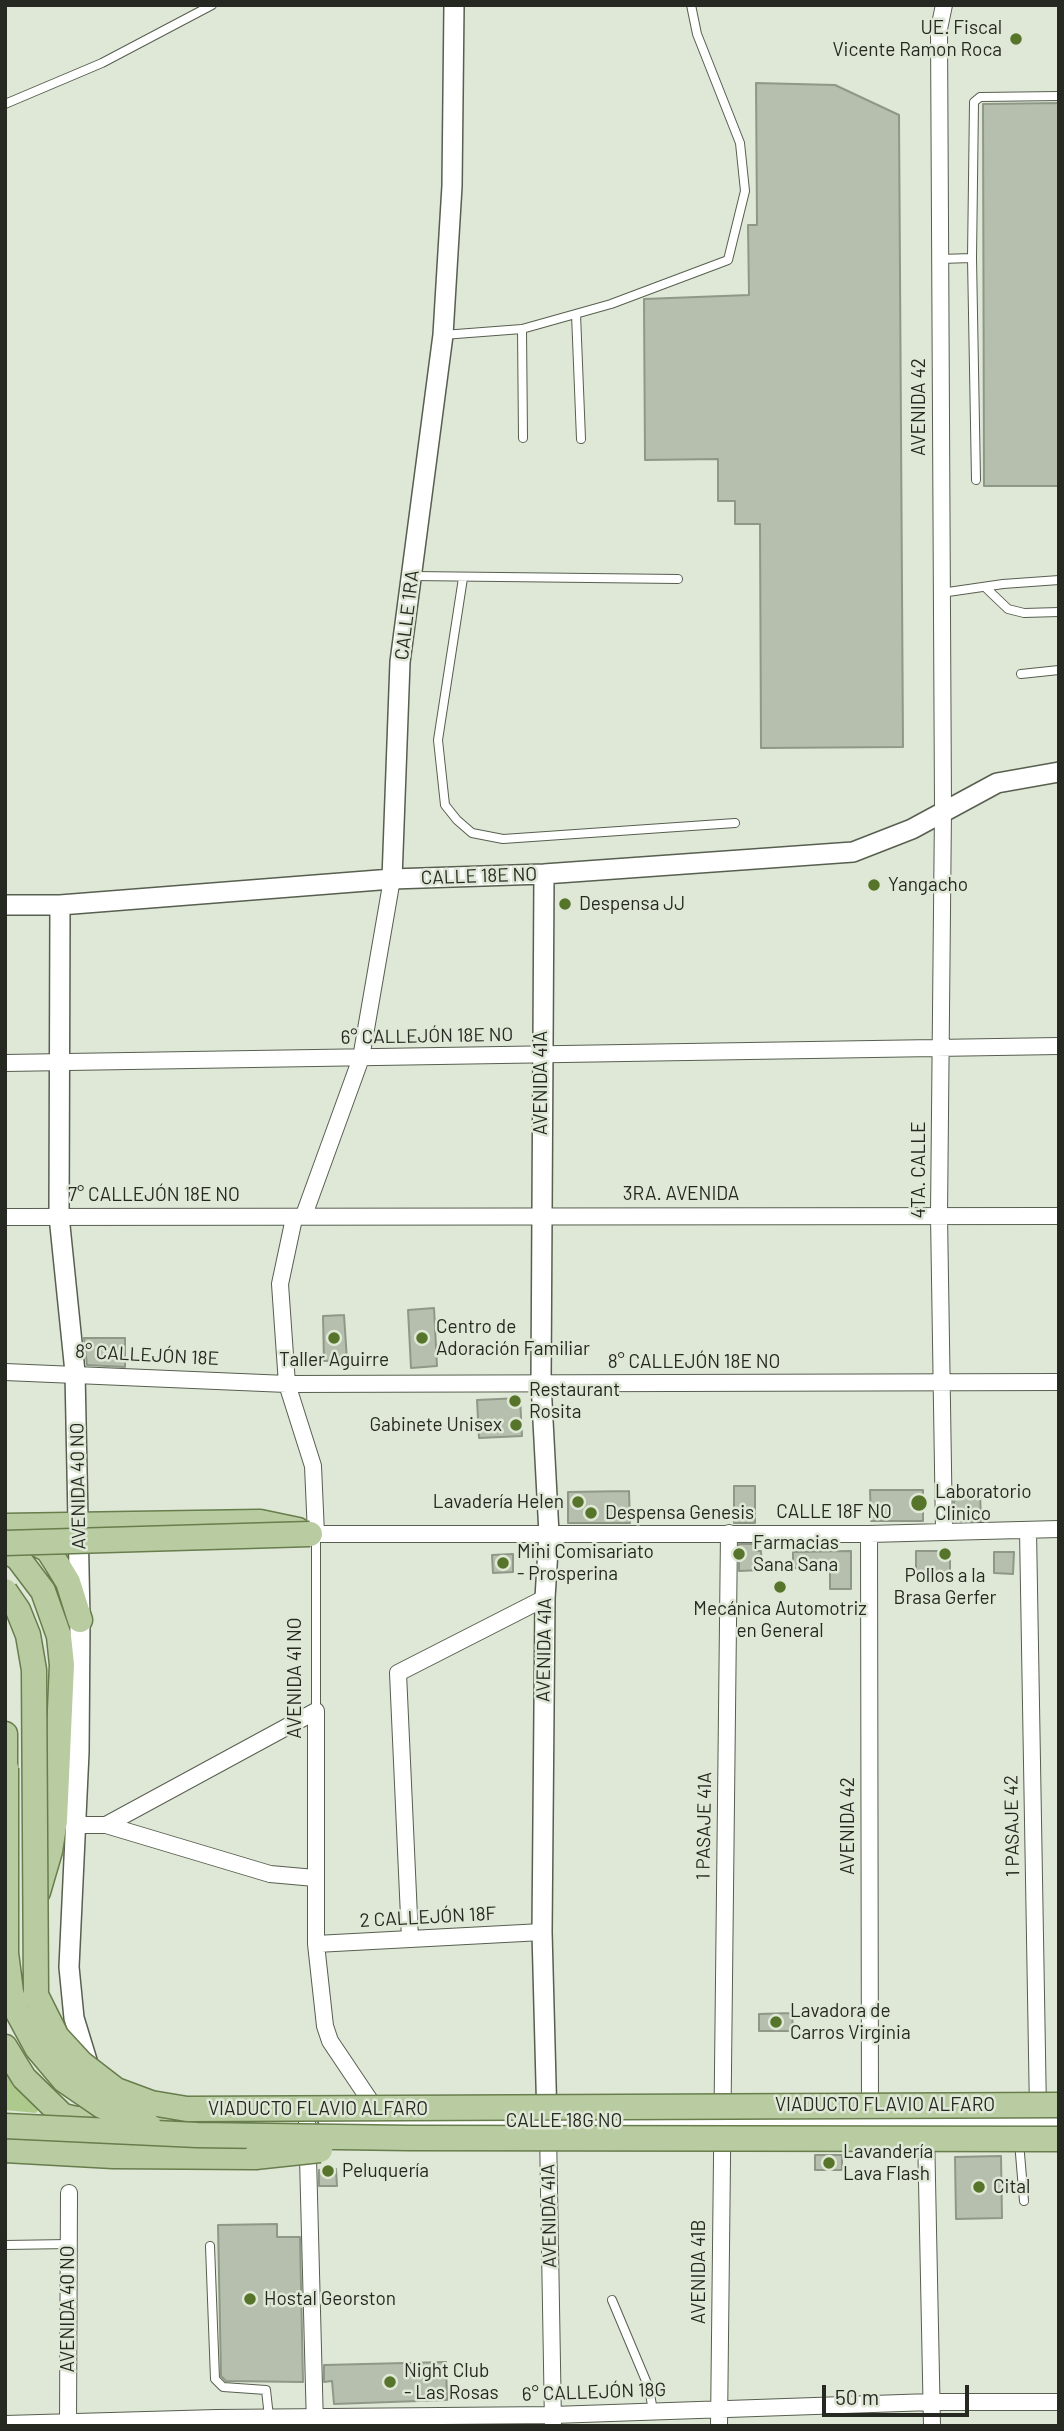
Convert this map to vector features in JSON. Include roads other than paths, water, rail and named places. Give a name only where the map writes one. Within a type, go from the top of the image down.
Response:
[{"type":"main road","points":[[5,1529],[260,1522],[313,1534]]},
{"type":"main road","points":[[5,1529],[33,1539],[48,1550],[68,1582],[80,1620]]},
{"type":"main road","points":[[9,1550],[313,1534]]},
{"type":"main road","points":[[9,1550],[43,1591],[59,1636],[62,1665],[55,1820],[50,1851],[34,1905]]},
{"type":"main road","name":"VIADUCTO FLAVIO ALFARO","points":[[5,1591],[18,1610],[28,1635],[34,1670],[36,1995],[57,2037],[81,2063],[116,2090],[151,2103],[187,2109],[1059,2105]]},
{"type":"main road","points":[[5,1734],[8,1973],[11,1992],[26,2029],[51,2065],[81,2095],[148,2126],[197,2127]]},
{"type":"main road","points":[[5,2047],[24,2078],[63,2116],[197,2127]]},
{"type":"main road","name":"VIADUCTO FLAVIO ALFARO","points":[[5,2126],[197,2127],[409,2138],[1059,2139]]},
{"type":"main road","points":[[5,2150],[113,2156],[255,2157],[409,2138]]},
{"type":"street","name":"CALLE 1RA","points":[[298,1219],[361,1058],[391,879],[400,662],[443,335],[452,186],[454,5]]},
{"type":"street","name":"AVENIDA 42","points":[[943,810],[939,29],[944,5]]},
{"type":"street","name":"CALLE 18E NO","points":[[5,905],[60,905],[391,879],[544,874],[853,852],[912,829],[997,783],[1059,772]]},
{"type":"street","name":"4TA. CALLE","points":[[943,810],[939,1214],[944,1382],[944,1531]]},
{"type":"street","name":"AVENIDA 41A","points":[[544,874],[541,1383],[549,1534],[545,1598],[542,1933],[553,2420]]},
{"type":"street","name":"AVENIDA 40 NO","points":[[60,905],[60,1216],[75,1372],[80,1620],[77,1825],[69,1980],[74,2018],[88,2066]]},
{"type":"street","name":"6° CALLEJÓN 18E NO","points":[[5,1063],[1059,1046]]},
{"type":"street","name":"3RA. AVENIDA","points":[[298,1219],[939,1214],[1059,1216]]},
{"type":"street","name":"7° CALLEJÓN 18E NO","points":[[5,1217],[298,1219]]},
{"type":"street","name":"AVENIDA 41 NO","points":[[298,1219],[280,1284],[288,1384],[313,1466],[313,1534]]},
{"type":"street","name":"8° CALLEJÓN 18E","points":[[5,1372],[75,1372],[288,1384]]},
{"type":"street","name":"8° CALLEJÓN 18E NO","points":[[288,1384],[1059,1382]]},
{"type":"street","name":"CALLE 18F NO","points":[[313,1534],[869,1534],[1059,1529]]},
{"type":"street","name":"1 PASAJE 42","points":[[1028,1530],[1029,2121]]},
{"type":"street","name":"1 PASAJE 41A","points":[[720,2119],[729,1533]]},
{"type":"street","name":"AVENIDA 42","points":[[869,1534],[870,2119]]},
{"type":"street","points":[[410,1939],[398,1673],[545,1598]]},
{"type":"street","name":"AVENIDA 41 NO","points":[[316,1711],[316,1944],[326,2026],[330,2041],[384,2121]]},
{"type":"street","points":[[106,1825],[316,1711]]},
{"type":"street","points":[[77,1825],[106,1825],[270,1874],[315,1878]]},
{"type":"street","name":"2 CALLEJÓN 18F","points":[[316,1944],[542,1933]]},
{"type":"street","name":"CALLE 18G NO","points":[[88,2066],[108,2093],[124,2102],[197,2127],[307,2119],[925,2119],[1059,2122]]},
{"type":"street","points":[[307,2119],[315,2421]]},
{"type":"street","name":"AVENIDA 41B","points":[[719,2418],[720,2119]]},
{"type":"street","points":[[925,2119],[932,2426]]},
{"type":"street","name":"AVENIDA 40 NO","points":[[67,2424],[69,2193]]},
{"type":"street","name":"6° CALLEJÓN 18G","points":[[5,2424],[269,2417],[315,2421],[553,2420],[653,2411],[719,2418],[931,2402],[1059,2402]]},
{"type":"lane","points":[[5,104],[102,63],[212,5]]},
{"type":"lane","points":[[443,335],[522,328],[576,314],[611,304],[728,260],[745,191],[740,143],[697,34],[691,5]]},
{"type":"lane","points":[[976,480],[972,258],[974,102],[979,97],[1059,96]]},
{"type":"lane","points":[[940,259],[972,258]]},
{"type":"lane","points":[[576,314],[581,439]]},
{"type":"lane","points":[[522,328],[523,438]]},
{"type":"lane","points":[[412,576],[678,579]]},
{"type":"lane","points":[[463,578],[438,740],[445,805],[457,820],[472,833],[503,839],[735,823]]},
{"type":"lane","points":[[941,593],[1003,584],[1059,580]]},
{"type":"lane","points":[[986,588],[1008,609],[1024,613],[1059,612]]},
{"type":"lane","points":[[1021,674],[1059,670]]},
{"type":"lane","name":"AVENIDA 41 NO","points":[[313,1534],[316,1711]]},
{"type":"lane","points":[[1024,2201],[1029,2121]]},
{"type":"lane","points":[[5,2245],[69,2244]]},
{"type":"lane","points":[[210,2246],[215,2379],[223,2387],[266,2390],[269,2417]]},
{"type":"lane","points":[[612,2300],[649,2388],[653,2411]]},
{"type":"place","name":"UE. Fiscal Vicente Ramon Roca","points":[[1016,39]]},
{"type":"place","name":"Yangacho","points":[[874,885]]},
{"type":"place","name":"Despensa JJ","points":[[565,904]]},
{"type":"place","name":"Taller Aguirre","points":[[334,1338]]},
{"type":"place","name":"Centro de Adoración Familiar","points":[[422,1338]]},
{"type":"place","name":"Restaurant Rosita","points":[[515,1401]]},
{"type":"place","name":"Gabinete Unisex","points":[[516,1425]]},
{"type":"place","name":"Lavadería Helen","points":[[578,1502]]},
{"type":"place","name":"Laboratorio Clinico","points":[[919,1503]]},
{"type":"place","name":"Despensa Genesis","points":[[591,1513]]},
{"type":"place","name":"Farmacias Sana Sana","points":[[739,1554]]},
{"type":"place","name":"Pollos a la Brasa Gerfer","points":[[945,1554]]},
{"type":"place","name":"Mini Comisariato - Prosperina","points":[[503,1563]]},
{"type":"place","name":"Mecánica Automotriz en General","points":[[780,1587]]},
{"type":"place","name":"Lavadora de Carros Virginia","points":[[776,2022]]},
{"type":"place","name":"Lavandería Lava Flash","points":[[829,2163]]},
{"type":"place","name":"Peluquería","points":[[328,2171]]},
{"type":"place","name":"Cital","points":[[979,2187]]},
{"type":"place","name":"Hostal Georston","points":[[250,2299]]},
{"type":"place","name":"Night Club - Las Rosas","points":[[390,2382]]}]
